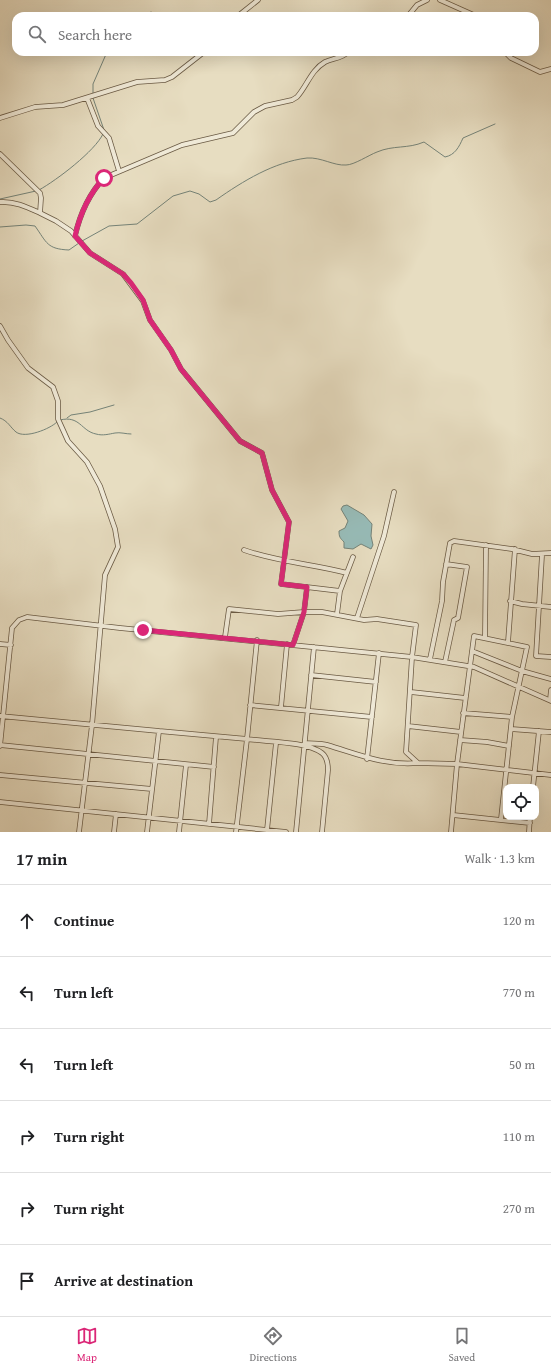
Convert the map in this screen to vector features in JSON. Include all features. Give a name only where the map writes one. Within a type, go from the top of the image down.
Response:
[{"type":"street","points":[[243,12],[258,0]]},
{"type":"street","points":[[411,12],[417,5],[427,0]]},
{"type":"street","points":[[440,0],[467,12]]},
{"type":"street","points":[[0,118],[35,107],[63,105],[137,82],[165,80],[172,77],[199,56]]},
{"type":"street","points":[[75,236],[82,209],[104,178],[182,145],[233,133],[254,112],[265,106],[292,100],[297,97],[317,69],[325,62],[344,56]]},
{"type":"street","points":[[508,56],[540,72],[551,69]]},
{"type":"street","points":[[86,98],[98,126],[109,138],[119,171]]},
{"type":"street","points":[[0,154],[40,193],[40,213]]},
{"type":"street","points":[[0,202],[20,204],[56,221],[75,236],[90,253],[123,274],[131,283],[143,300],[150,320],[171,350],[181,369],[240,441],[262,453],[272,490],[289,522],[281,584],[340,591]]},
{"type":"street","points":[[0,326],[28,368],[53,387],[58,401],[57,410],[59,420],[68,441],[87,462],[100,486],[115,529],[118,547],[105,575],[92,725],[80,810],[79,832]]},
{"type":"street","points":[[357,618],[384,536],[394,492]]},
{"type":"street","points":[[430,659],[442,602],[448,548],[454,541],[486,545],[532,554],[551,553]]},
{"type":"street","points":[[485,637],[486,545]]},
{"type":"street","points":[[244,550],[284,561],[347,573]]},
{"type":"street","points":[[508,642],[515,550]]},
{"type":"street","points":[[542,554],[536,656],[551,657]]},
{"type":"street","points":[[337,614],[340,591],[353,558]]},
{"type":"street","points":[[446,564],[468,567],[458,618],[453,622],[446,662]]},
{"type":"street","points":[[293,645],[304,612],[307,587]]},
{"type":"street","points":[[510,601],[551,607]]},
{"type":"street","points":[[225,637],[229,609],[278,614],[304,612],[337,614],[364,620],[377,619],[416,625],[412,657],[411,692],[406,752],[418,762]]},
{"type":"street","points":[[214,767],[0,745],[1,716],[12,628],[18,620],[27,617],[101,626],[257,640],[430,659],[469,666],[550,701],[551,690]]},
{"type":"street","points":[[451,832],[457,764],[474,636],[485,637],[527,647],[512,717],[502,819]]},
{"type":"street","points":[[236,830],[257,640]]},
{"type":"street","points":[[0,644],[11,645]]},
{"type":"street","points":[[281,708],[287,644]]},
{"type":"street","points":[[296,832],[314,647]]},
{"type":"street","points":[[472,651],[522,671],[551,679]]},
{"type":"street","points":[[367,759],[379,654]]},
{"type":"street","points":[[311,675],[376,682]]},
{"type":"street","points":[[411,692],[465,698]]},
{"type":"street","points":[[250,705],[372,717]]},
{"type":"street","points":[[463,713],[512,717]]},
{"type":"street","points":[[1,716],[276,743],[324,745],[367,759],[402,764],[418,762],[457,764],[551,775]]},
{"type":"street","points":[[408,726],[461,732]]},
{"type":"street","points":[[511,729],[551,732]]},
{"type":"street","points":[[147,832],[159,731]]},
{"type":"street","points":[[533,784],[539,731]]},
{"type":"street","points":[[209,824],[216,737]]},
{"type":"street","points":[[460,740],[487,742],[509,746]]},
{"type":"street","points":[[267,830],[276,743]]},
{"type":"street","points":[[304,744],[323,754],[328,761],[322,832]]},
{"type":"street","points":[[179,832],[186,765]]},
{"type":"street","points":[[0,775],[152,789]]},
{"type":"street","points":[[0,802],[209,824],[236,830],[267,830],[286,832]]},
{"type":"street","points":[[114,832],[116,814]]},
{"type":"street","points":[[453,815],[530,823],[529,832]]},
{"type":"water","points":[[347,505],[364,515],[372,524],[371,536],[373,545],[371,549],[361,544],[353,549],[344,548],[344,542],[339,535],[339,531],[345,528],[348,521],[341,509],[343,506]]},
{"type":"waterway","points":[[93,95],[93,84],[105,56]]},
{"type":"waterway","points":[[93,98],[104,130]]},
{"type":"waterway","points":[[82,241],[109,226],[137,224],[173,196],[190,191],[199,194],[210,202],[216,200],[259,173],[295,160],[312,158],[341,165],[349,165],[374,153],[389,148],[412,146],[424,142],[445,157],[454,152],[463,138],[495,124]]},
{"type":"waterway","points":[[39,190],[84,157],[99,141],[103,134]]},
{"type":"waterway","points":[[0,199],[36,191]]},
{"type":"waterway","points":[[0,227],[26,225],[35,226],[45,241],[56,248],[69,250],[79,243]]},
{"type":"waterway","points":[[67,418],[71,415],[90,412],[114,405]]},
{"type":"waterway","points":[[0,418],[7,422],[16,432],[20,434],[31,434],[54,425],[57,422]]},
{"type":"waterway","points":[[60,420],[67,419],[76,421],[87,430],[99,435],[117,433],[131,434]]},
{"type":"route","points":[[104,178],[89,197],[82,209],[75,236],[90,253],[123,274],[131,283],[143,300],[150,320],[171,350],[181,369],[213,410],[240,441],[262,453],[266,461],[272,490],[289,522],[281,584],[307,587],[304,612],[293,645],[257,640],[143,630]]}]
